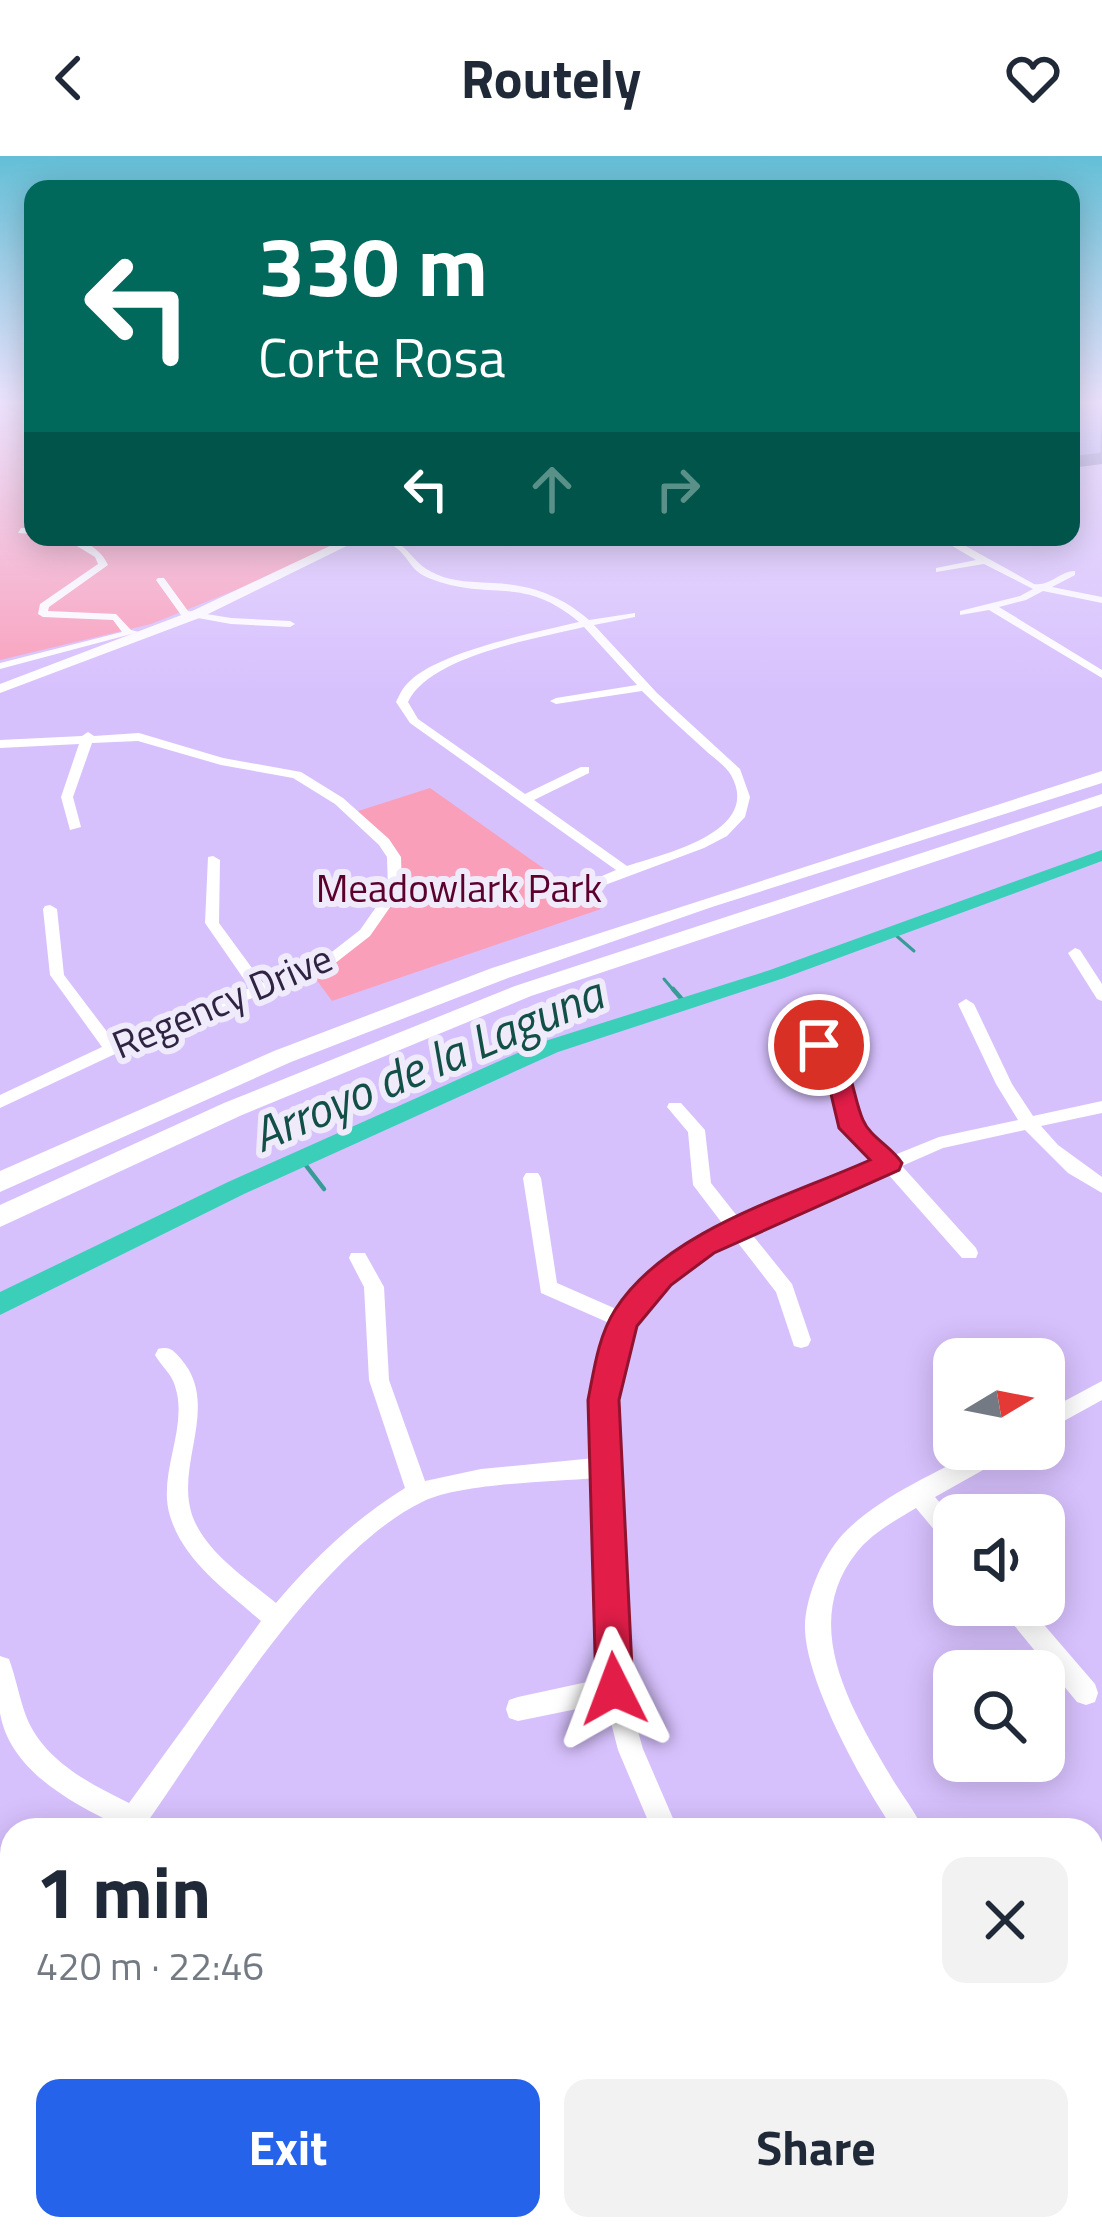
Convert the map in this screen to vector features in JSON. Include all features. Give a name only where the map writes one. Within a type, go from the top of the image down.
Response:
[{"type":"highway","points":[[0,1183],[215,1085],[441,994],[627,928],[1102,777]]},
{"type":"highway","points":[[0,1217],[253,1100],[523,991],[1102,800]]},
{"type":"main road","points":[[0,687],[197,614],[339,546]]},
{"type":"street","points":[[83,546],[99,555],[103,565],[44,606],[43,614],[116,616],[127,631]]},
{"type":"street","points":[[401,546],[407,562],[427,578],[542,593],[571,608],[645,687],[736,772],[744,787],[745,805],[736,822],[713,842],[622,868],[600,882]]},
{"type":"street","points":[[958,546],[1041,589],[1102,601]]},
{"type":"street","points":[[939,570],[984,561]]},
{"type":"street","points":[[964,614],[1041,589],[1072,573]]},
{"type":"street","points":[[161,580],[182,610],[232,621],[290,624]]},
{"type":"street","points":[[992,607],[1102,675]]},
{"type":"street","points":[[622,868],[414,721],[402,702],[412,683],[454,663],[585,622],[631,615]]},
{"type":"street","points":[[0,666],[127,631],[145,634]]},
{"type":"street","points":[[556,701],[645,687]]},
{"type":"street","points":[[75,827],[67,797],[88,736]]},
{"type":"street","name":"Regency Drive","points":[[0,744],[139,737],[297,775],[339,801],[384,842],[394,857],[395,890],[365,933],[324,965],[111,1048],[0,1102]]},
{"type":"street","points":[[527,798],[585,770]]},
{"type":"street","points":[[213,860],[212,923],[259,988]]},
{"type":"street","points":[[50,909],[57,975],[111,1048]]},
{"type":"street","points":[[1075,953],[1102,996]]},
{"type":"street","points":[[965,1004],[1004,1085],[1030,1124],[1058,1159],[1102,1186]]},
{"type":"street","points":[[819,1045],[838,1072],[852,1128],[969,1253]]},
{"type":"street","points":[[675,1107],[696,1130],[698,1178],[785,1289],[801,1340]]},
{"type":"street","points":[[660,1818],[631,1750],[614,1689],[604,1400],[624,1321],[661,1276],[737,1230],[939,1143],[1102,1107]]},
{"type":"street","points":[[532,1178],[548,1288],[624,1321]]},
{"type":"street","points":[[358,1258],[374,1287],[379,1380],[418,1493]]},
{"type":"street","points":[[165,1355],[183,1378],[187,1395],[180,1461],[181,1516],[211,1561],[279,1621]]},
{"type":"street","points":[[1065,1412],[1102,1390]]},
{"type":"street","points":[[137,1818],[279,1621],[346,1542],[418,1493],[607,1467]]},
{"type":"street","points":[[903,1818],[822,1660],[818,1629],[823,1598],[850,1541],[964,1470]]},
{"type":"street","points":[[920,1496],[933,1511]]},
{"type":"street","points":[[1030,1626],[1086,1693]]},
{"type":"street","points":[[0,1668],[21,1734],[51,1770],[123,1818]]},
{"type":"street","points":[[518,1708],[614,1689]]},
{"type":"green space","points":[[0,497],[24,497],[24,546],[329,546],[283,571],[151,624],[0,660]]},
{"type":"green space","name":"Meadowlark Park","points":[[430,788],[601,909],[332,1001],[310,971],[329,962],[388,905],[390,856],[352,813]]},
{"type":"waterway","name":"Arroyo de la Laguna","points":[[0,1304],[236,1188],[550,1047],[777,974],[1102,855]]},
{"type":"waterway","points":[[892,932],[914,951]]},
{"type":"waterway","points":[[664,979],[675,992]]},
{"type":"waterway","points":[[673,989],[686,1004]]},
{"type":"waterway","points":[[301,1159],[324,1189]]},
{"type":"route","points":[[614,1689],[604,1400],[612,1354],[624,1321],[639,1300],[661,1276],[704,1246],[889,1163],[852,1128],[838,1072],[819,1045]]}]
